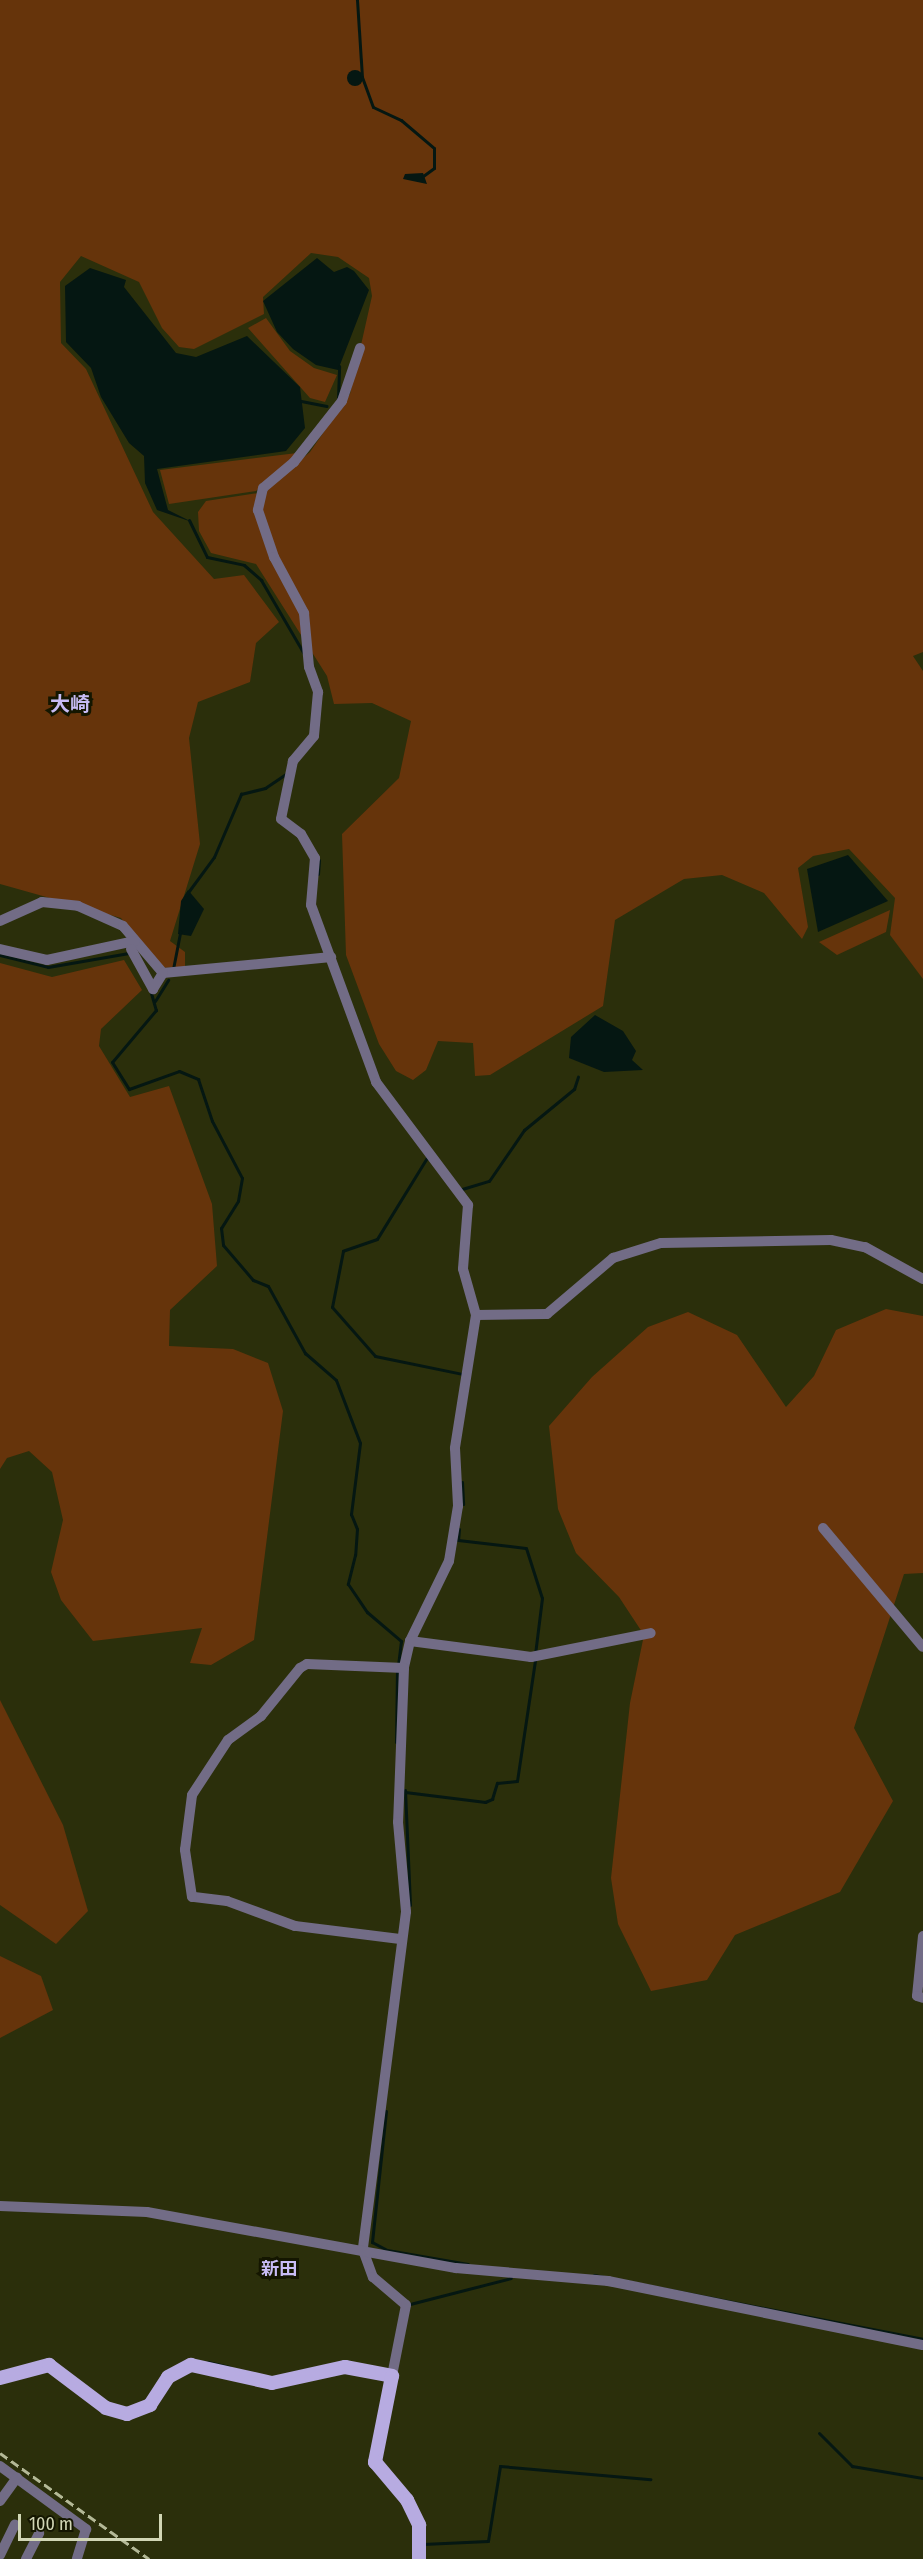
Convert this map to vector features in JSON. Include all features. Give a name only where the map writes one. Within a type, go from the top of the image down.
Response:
[{"type":"main road","points":[[0,2378],[49,2365],[106,2408],[127,2414],[150,2405],[168,2377],[191,2365],[272,2383],[345,2367],[392,2376],[375,2462],[407,2500],[418,2525],[419,2559]]},
{"type":"street","points":[[360,348],[342,401],[258,499],[260,524],[304,614],[308,658],[318,692],[316,727],[293,761],[280,814],[307,842],[315,858],[308,894],[376,1082],[468,1204],[463,1269],[476,1314],[455,1448],[458,1506],[449,1561],[399,1668],[398,1822],[406,1894],[363,2250],[373,2277],[406,2305],[392,2376]]},
{"type":"street","points":[[0,921],[51,902],[78,906],[123,926],[153,989],[163,973]]},
{"type":"street","points":[[130,944],[163,973],[331,957]]},
{"type":"street","points":[[0,950],[47,960],[130,944]]},
{"type":"street","points":[[476,1314],[548,1314],[605,1263],[661,1243],[831,1240],[865,1247],[923,1279]]},
{"type":"street","points":[[823,1528],[923,1647]]},
{"type":"street","points":[[410,1641],[535,1657],[651,1632]]},
{"type":"street","points":[[399,1668],[307,1664],[300,1668],[261,1716],[228,1740],[192,1795],[185,1861],[192,1897],[227,1901],[296,1926],[400,1939]]},
{"type":"street","points":[[923,1936],[917,1996],[923,1998]]},
{"type":"street","points":[[0,2206],[147,2212],[493,2274],[608,2281],[923,2345]]},
{"type":"street","points":[[0,2466],[86,2529],[77,2559]]},
{"type":"street","points":[[0,2501],[17,2478]]},
{"type":"street","points":[[0,2555],[15,2524]]},
{"type":"street","points":[[26,2559],[39,2533]]},
{"type":"shaded area","points":[[0,0],[923,0],[923,652],[913,656],[923,671],[923,979],[890,935],[895,898],[849,849],[813,856],[798,868],[808,927],[802,939],[764,893],[722,875],[684,879],[615,920],[603,1006],[490,1075],[475,1076],[473,1043],[438,1041],[426,1070],[413,1080],[396,1071],[379,1044],[346,955],[342,834],[399,778],[411,721],[372,703],[334,704],[327,676],[256,564],[211,553],[199,531],[198,512],[206,501],[265,492],[310,452],[350,394],[372,296],[369,278],[338,257],[311,253],[263,297],[264,314],[194,349],[179,347],[162,328],[139,282],[81,256],[60,282],[61,343],[86,369],[153,512],[214,579],[244,575],[279,622],[256,643],[250,682],[198,702],[189,738],[200,844],[170,941],[185,952],[185,967],[158,968],[121,918],[0,884]]},
{"type":"shaded area","points":[[352,70],[358,70],[363,78],[361,84],[352,86],[347,81],[347,75]]},
{"type":"shaded area","points":[[423,173],[427,184],[403,179],[405,174]]},
{"type":"shaded area","points":[[317,258],[334,272],[347,267],[354,271],[369,290],[338,370],[316,365],[293,349],[277,332],[263,301]]},
{"type":"shaded area","points":[[90,268],[126,280],[124,287],[176,353],[196,357],[247,336],[300,387],[305,428],[286,451],[157,469],[168,510],[192,522],[157,510],[145,483],[144,456],[129,443],[101,397],[91,368],[66,342],[65,286]]},
{"type":"shaded area","points":[[266,318],[290,351],[314,368],[337,375],[325,402],[310,398],[248,328]]},
{"type":"shaded area","points":[[297,453],[256,491],[169,504],[160,470]]},
{"type":"shaded area","points":[[848,855],[888,901],[818,932],[807,869]]},
{"type":"shaded area","points":[[188,890],[204,909],[191,936],[178,934],[181,901]]},
{"type":"shaded area","points":[[890,910],[886,932],[837,955],[819,942]]},
{"type":"shaded area","points":[[124,960],[142,990],[101,1029],[99,1046],[130,1097],[169,1086],[212,1204],[217,1266],[170,1310],[169,1346],[233,1349],[268,1363],[283,1411],[254,1640],[211,1665],[190,1663],[202,1628],[93,1641],[61,1600],[51,1572],[63,1520],[52,1472],[29,1451],[7,1458],[0,1469],[0,963],[52,977]]},
{"type":"shaded area","points":[[595,1015],[623,1031],[636,1051],[632,1060],[643,1070],[604,1072],[569,1058],[571,1037]]},
{"type":"shaded area","points":[[886,1309],[923,1316],[923,1573],[904,1574],[854,1728],[893,1801],[840,1892],[735,1935],[707,1980],[651,1991],[618,1924],[611,1878],[630,1703],[644,1635],[619,1597],[576,1553],[558,1509],[549,1426],[592,1377],[648,1327],[688,1312],[737,1335],[786,1407],[814,1376],[836,1330]]},
{"type":"shaded area","points":[[0,1700],[63,1825],[88,1911],[56,1944],[0,1905]]},
{"type":"shaded area","points":[[0,1956],[41,1976],[53,2010],[0,2038]]},
{"type":"waterway","points":[[357,0],[362,77],[373,107],[401,120],[434,148],[434,168],[423,176]]},
{"type":"waterway","points":[[338,399],[339,366]]},
{"type":"waterway","points":[[301,401],[327,406]]},
{"type":"waterway","points":[[189,520],[207,557],[244,565],[261,580],[304,654]]},
{"type":"waterway","points":[[186,895],[214,857],[241,794],[265,788],[286,774]]},
{"type":"waterway","points":[[318,874],[319,860]]},
{"type":"waterway","points":[[173,969],[180,932]]},
{"type":"waterway","points":[[0,955],[48,967],[129,953]]},
{"type":"waterway","points":[[155,1001],[168,980]]},
{"type":"waterway","points":[[151,993],[156,1010],[112,1062],[129,1089],[179,1071],[198,1079],[212,1121],[242,1178],[238,1201],[221,1228],[223,1245],[253,1280],[268,1286],[305,1353],[336,1380],[360,1443],[351,1514],[357,1529],[355,1555],[348,1584],[367,1612],[401,1641],[398,1665]]},
{"type":"waterway","points":[[462,1189],[489,1181],[524,1130],[574,1089],[578,1077]]},
{"type":"waterway","points":[[428,1156],[377,1239],[343,1251],[332,1307],[375,1356],[463,1374]]},
{"type":"waterway","points":[[462,1482],[463,1504]]},
{"type":"waterway","points":[[459,1529],[458,1540],[526,1548],[542,1598],[535,1654]]},
{"type":"waterway","points":[[405,1792],[485,1802],[492,1799],[497,1783],[517,1781],[535,1660]]},
{"type":"waterway","points":[[396,1742],[397,1671]]},
{"type":"waterway","points":[[405,1790],[410,1905]]},
{"type":"waterway","points":[[386,2111],[372,2242],[387,2250],[468,2264]]},
{"type":"waterway","points":[[594,2275],[923,2339]]},
{"type":"waterway","points":[[410,2304],[511,2278]]},
{"type":"waterway","points":[[208,2362],[229,2367]]},
{"type":"waterway","points":[[819,2433],[852,2466],[923,2478]]},
{"type":"waterway","points":[[423,2544],[488,2541],[500,2466],[650,2479]]},
{"type":"railway","points":[[0,2453],[149,2559]]},
{"type":"district","name":"大崎","points":[[70,704]]},
{"type":"district","name":"新田","points":[[279,2269]]}]
